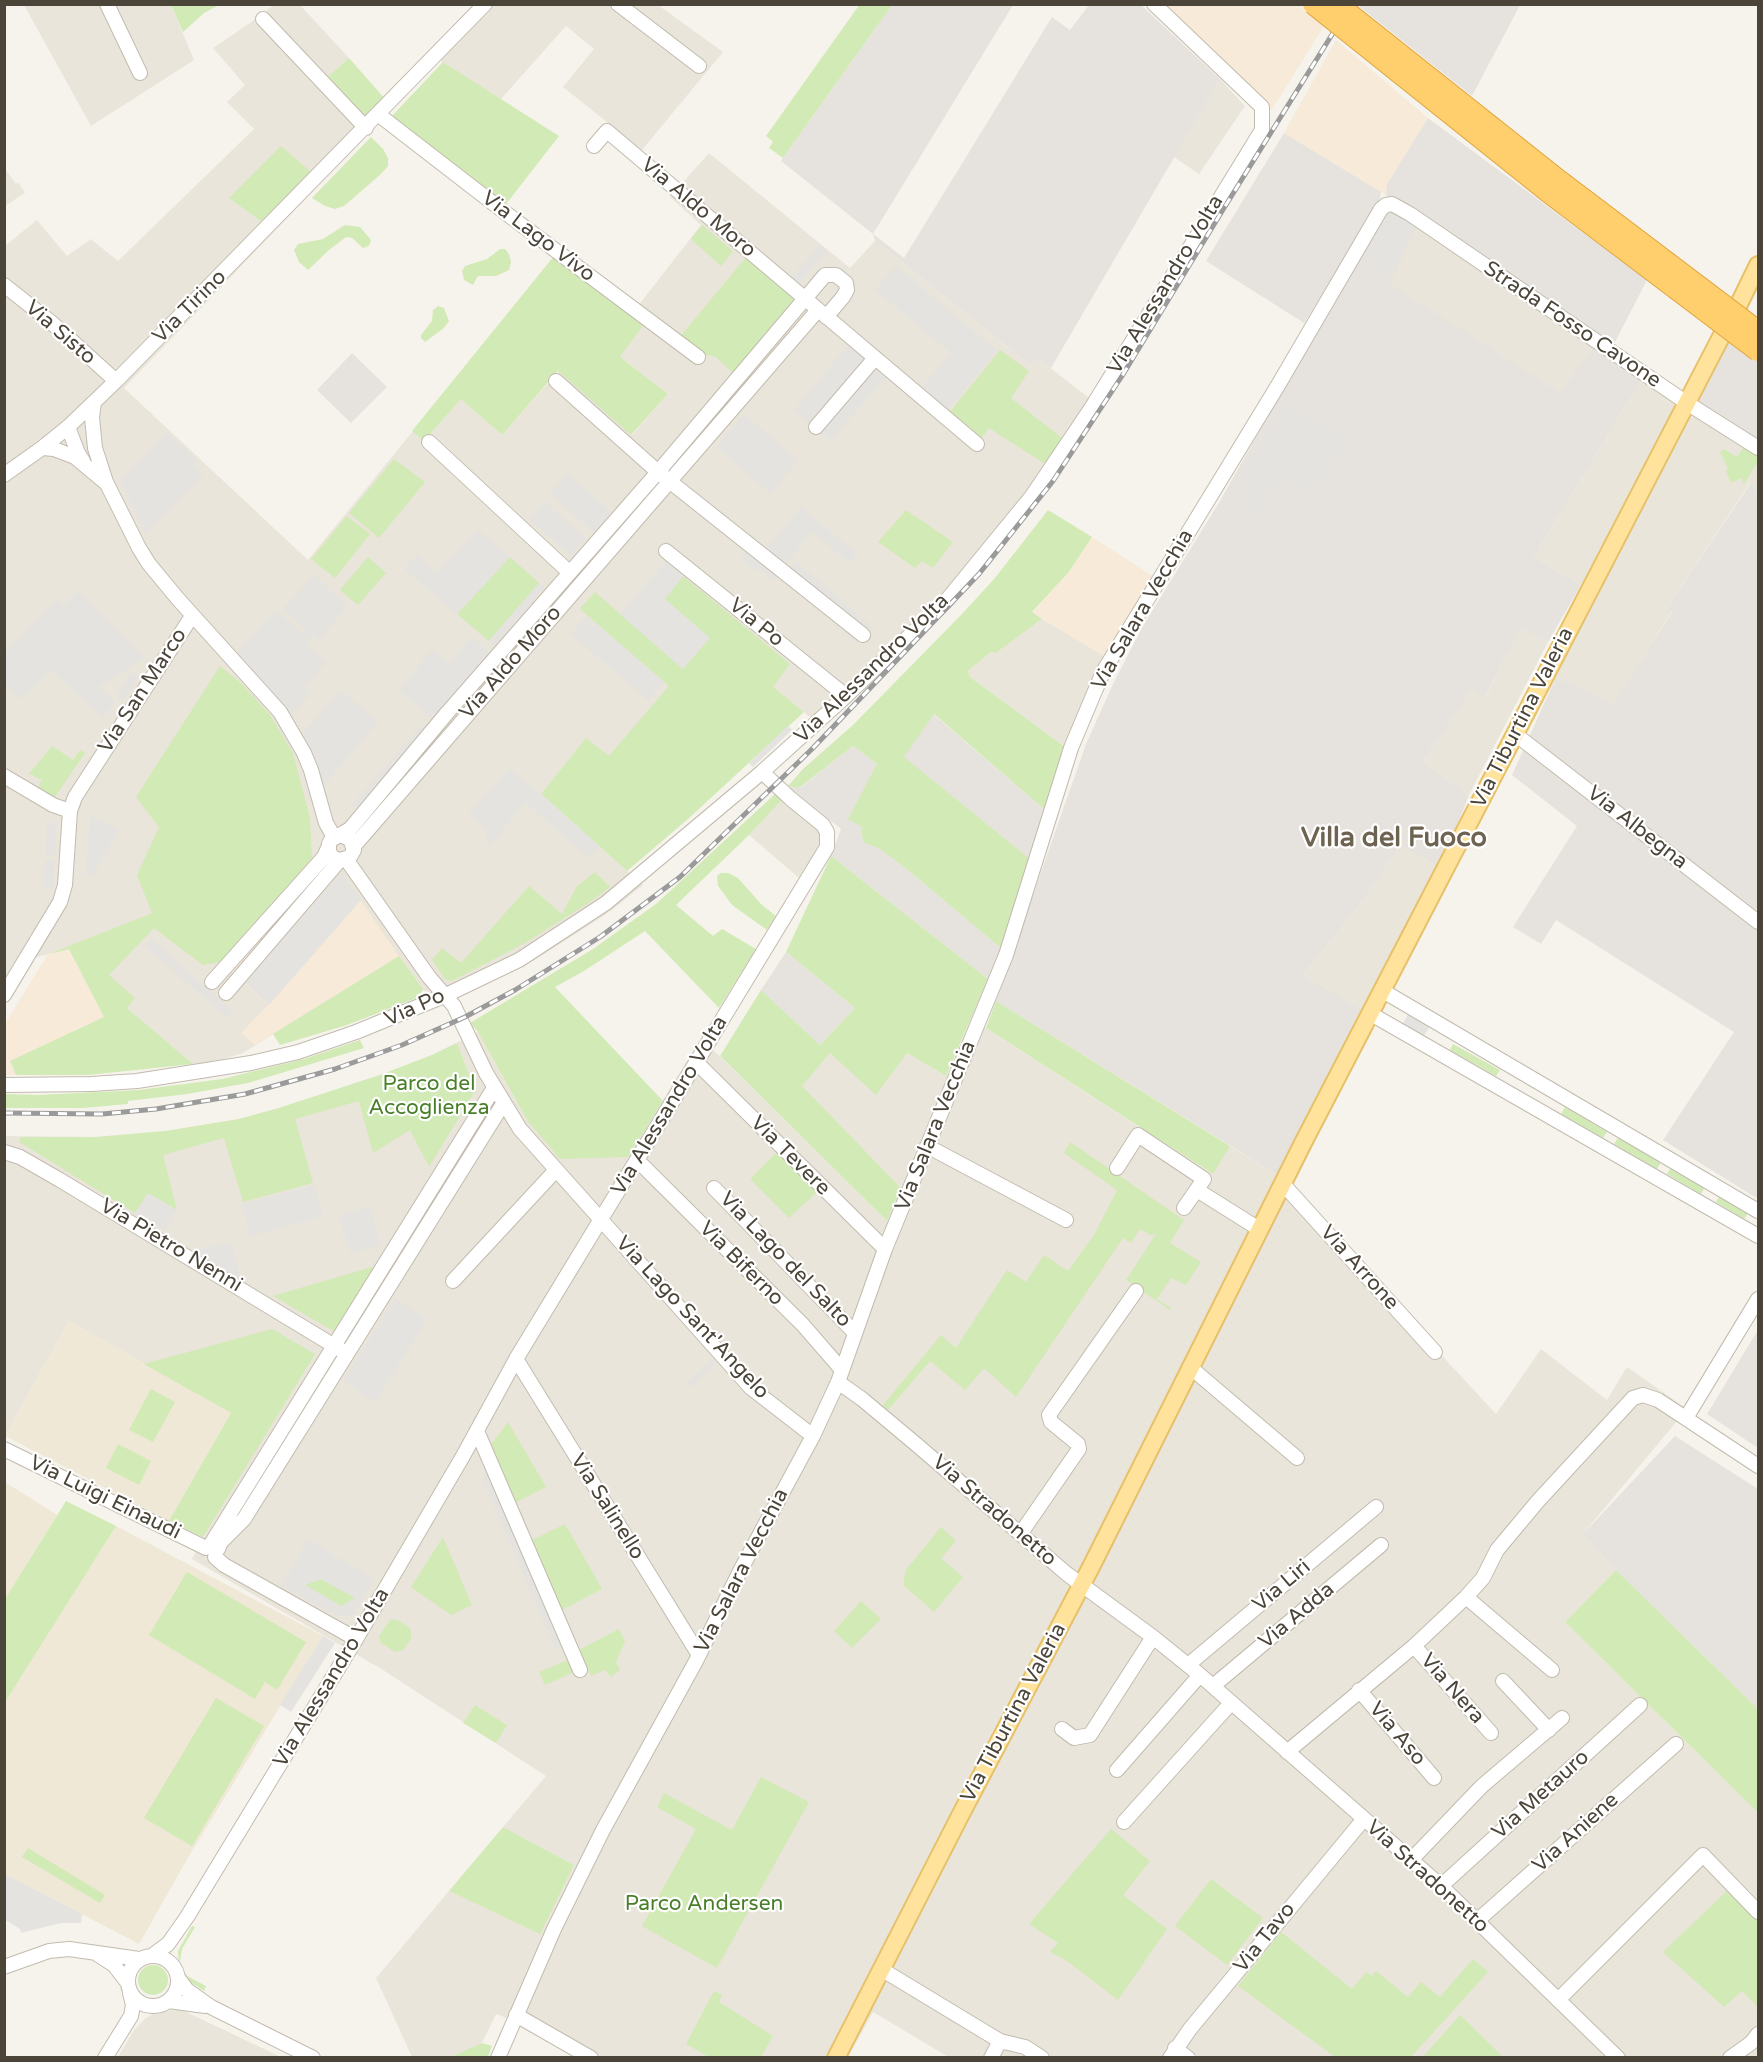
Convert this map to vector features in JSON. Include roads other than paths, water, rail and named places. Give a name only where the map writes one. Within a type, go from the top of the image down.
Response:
[{"type":"highway","points":[[1312,4],[1548,192],[1758,351]]},
{"type":"highway","points":[[1337,4],[1560,181],[1758,331]]},
{"type":"main road","points":[[1738,306],[1758,265]]},
{"type":"main road","name":"Via Tiburtina Valeria","points":[[836,2058],[1082,1584],[1282,1184],[1722,335]]},
{"type":"street","points":[[107,4],[140,73]]},
{"type":"street","name":"Via Tirino","points":[[4,475],[68,427],[116,381],[379,115],[485,4]]},
{"type":"street","points":[[618,4],[699,66]]},
{"type":"street","name":"Via Alessandro Volta","points":[[153,1955],[168,1944],[184,1922],[356,1639],[477,1431],[516,1359],[827,848],[827,832],[823,825],[762,772],[946,601],[1032,496],[1092,407],[1262,130],[1263,107],[1154,4]]},
{"type":"street","points":[[262,19],[366,128]]},
{"type":"street","name":"Via Lago Vivo","points":[[379,115],[699,357]]},
{"type":"street","name":"Via Aldo Moro","points":[[594,146],[607,130],[977,444]]},
{"type":"street","name":"Strada Fosso Cavone","points":[[1386,205],[1395,205],[1410,214],[1687,403],[1758,448]]},
{"type":"street","name":"Via Salara Vecchia","points":[[498,2058],[554,1929],[603,1830],[699,1655],[740,1571],[813,1436],[840,1376],[885,1249],[1006,955],[1071,748],[1103,672],[1277,387],[1359,244],[1386,205]]},
{"type":"street","name":"Via Aldo Moro","points":[[212,982],[324,857],[334,840],[350,829],[825,275],[836,275],[846,283],[847,290],[843,297],[822,314],[669,481],[354,846]]},
{"type":"street","name":"Via Sisto","points":[[4,285],[52,323],[116,381]]},
{"type":"street","points":[[816,427],[875,358]]},
{"type":"street","points":[[556,381],[658,472],[863,635]]},
{"type":"street","name":"Via San Marco","points":[[70,812],[75,797],[192,616],[149,564],[106,482],[95,448],[92,417],[94,402]]},
{"type":"street","points":[[68,427],[86,438],[95,448]]},
{"type":"street","name":"Via San Marco","points":[[68,427],[78,453],[85,463],[106,482]]},
{"type":"street","points":[[429,442],[569,572]]},
{"type":"street","name":"Via San Marco","points":[[42,448],[65,452],[85,463]]},
{"type":"street","name":"Via Po","points":[[666,551],[846,696]]},
{"type":"street","points":[[192,616],[260,687],[285,719],[311,770],[326,823],[334,840],[331,855],[343,860],[444,996]]},
{"type":"street","name":"Via Albegna","points":[[1515,734],[1758,922]]},
{"type":"street","name":"Via Po","points":[[4,1085],[137,1081],[251,1063],[298,1052],[386,1021],[519,960],[606,903],[762,772]]},
{"type":"street","points":[[4,776],[53,805],[70,812],[65,885],[60,903],[4,995]]},
{"type":"street","points":[[226,993],[343,860],[352,854],[354,846],[351,839],[334,840]]},
{"type":"street","points":[[1383,991],[1758,1211]]},
{"type":"street","name":"Via Alessandro Volta","points":[[444,996],[455,1009],[494,1088],[520,1129],[601,1221]]},
{"type":"street","points":[[1371,1014],[1758,1236]]},
{"type":"street","points":[[1439,1053],[1452,1032]]},
{"type":"street","name":"Via Tevere","points":[[696,1062],[885,1249]]},
{"type":"street","points":[[1496,1086],[1508,1064]]},
{"type":"street","points":[[1526,1102],[1538,1082]]},
{"type":"street","points":[[212,1549],[334,1346],[494,1088]]},
{"type":"street","points":[[1552,1118],[1564,1097]]},
{"type":"street","points":[[212,1549],[244,1519],[503,1104]]},
{"type":"street","points":[[1604,1148],[1615,1128]]},
{"type":"street","points":[[1117,1168],[1138,1135],[1204,1179],[1184,1208]]},
{"type":"street","points":[[927,1146],[1066,1220]]},
{"type":"street","name":"Via Pietro Nenni","points":[[4,1152],[20,1157],[60,1180],[348,1354]]},
{"type":"street","points":[[1658,1179],[1669,1159]]},
{"type":"street","name":"Via Biferno","points":[[637,1160],[802,1325],[840,1376]]},
{"type":"street","points":[[453,1281],[556,1170]]},
{"type":"street","name":"Via Arrone","points":[[1282,1184],[1435,1352]]},
{"type":"street","points":[[1703,1204],[1714,1185]]},
{"type":"street","name":"Via Lago del Salto","points":[[714,1188],[855,1333]]},
{"type":"street","points":[[1197,1190],[1259,1229]]},
{"type":"street","name":"Via Lago Sant'Angelo","points":[[601,1221],[751,1388],[813,1436]]},
{"type":"street","points":[[1021,1533],[1079,1449],[1078,1444],[1051,1422],[1049,1415],[1136,1291]]},
{"type":"street","points":[[1686,1418],[1758,1299]]},
{"type":"street","name":"Via Salinello","points":[[516,1359],[699,1655]]},
{"type":"street","points":[[1190,1367],[1297,1458]]},
{"type":"street","name":"Via Stradonetto","points":[[840,1376],[1053,1563],[1153,1637],[1213,1686],[1363,1820],[1441,1886],[1618,2058]]},
{"type":"street","points":[[1287,1752],[1414,1646],[1467,1597],[1483,1578],[1497,1550],[1538,1500],[1633,1398],[1643,1395],[1658,1400],[1758,1466]]},
{"type":"street","points":[[477,1431],[580,1670]]},
{"type":"street","name":"Via Luigi Einaudi","points":[[4,1449],[212,1549]]},
{"type":"street","name":"Via Liri","points":[[1188,1665],[1376,1507]]},
{"type":"street","name":"Via Adda","points":[[1213,1686],[1381,1545]]},
{"type":"street","points":[[212,1549],[224,1565],[356,1639]]},
{"type":"street","points":[[1467,1597],[1552,1670]]},
{"type":"street","points":[[1062,1729],[1074,1738],[1090,1735],[1153,1637]]},
{"type":"street","name":"Via Nera","points":[[1414,1646],[1491,1733]]},
{"type":"street","points":[[1117,1770],[1200,1675]]},
{"type":"street","points":[[1503,1681],[1549,1730]]},
{"type":"street","name":"Via Aso","points":[[1359,1690],[1434,1778]]},
{"type":"street","points":[[1124,1822],[1231,1703]]},
{"type":"street","name":"Via Metauro","points":[[1441,1886],[1640,1705]]},
{"type":"street","points":[[1411,1860],[1482,1786],[1562,1718]]},
{"type":"street","name":"Via Aniene","points":[[1477,1921],[1676,1744]]},
{"type":"street","name":"Via Tavo","points":[[1173,2053],[1307,1885],[1363,1820]]},
{"type":"street","points":[[1558,2000],[1703,1855],[1758,1912]]},
{"type":"street","name":"Via Alessandro Volta","points":[[177,1973],[175,1949],[184,1922]]},
{"type":"street","points":[[4,1967],[53,1950],[78,1949],[139,1959],[153,1955],[165,1958],[187,1990],[211,2007],[313,2058]]},
{"type":"street","points":[[92,1952],[114,1965],[139,2002],[152,2006],[169,2001],[178,1988],[177,1973]]},
{"type":"street","points":[[105,2058],[127,2025],[133,2009],[129,1987],[132,1965],[139,1959]]},
{"type":"street","points":[[881,1969],[1000,2041],[1025,2048],[1042,2058]]},
{"type":"street","points":[[169,2001],[211,2007]]},
{"type":"street","points":[[127,2025],[152,2006]]},
{"type":"street","points":[[516,2015],[591,2058]]},
{"type":"street","points":[[1730,2058],[1758,2034]]},
{"type":"street","points":[[991,2058],[1000,2041]]},
{"type":"street","points":[[1173,2053],[1188,2058]]},
{"type":"railway","points":[[4,1113],[102,1114],[156,1109],[245,1094],[335,1069],[402,1045],[465,1017],[515,990],[600,937],[680,877],[813,748],[979,574],[1053,481],[1122,376],[1333,33]]},
{"type":"district","name":"Villa del Fuoco","points":[[1394,839]]},
{"type":"park label","name":"Parco del Accoglienza","points":[[429,1096]]},
{"type":"park label","name":"Parco Andersen","points":[[704,1904]]}]
